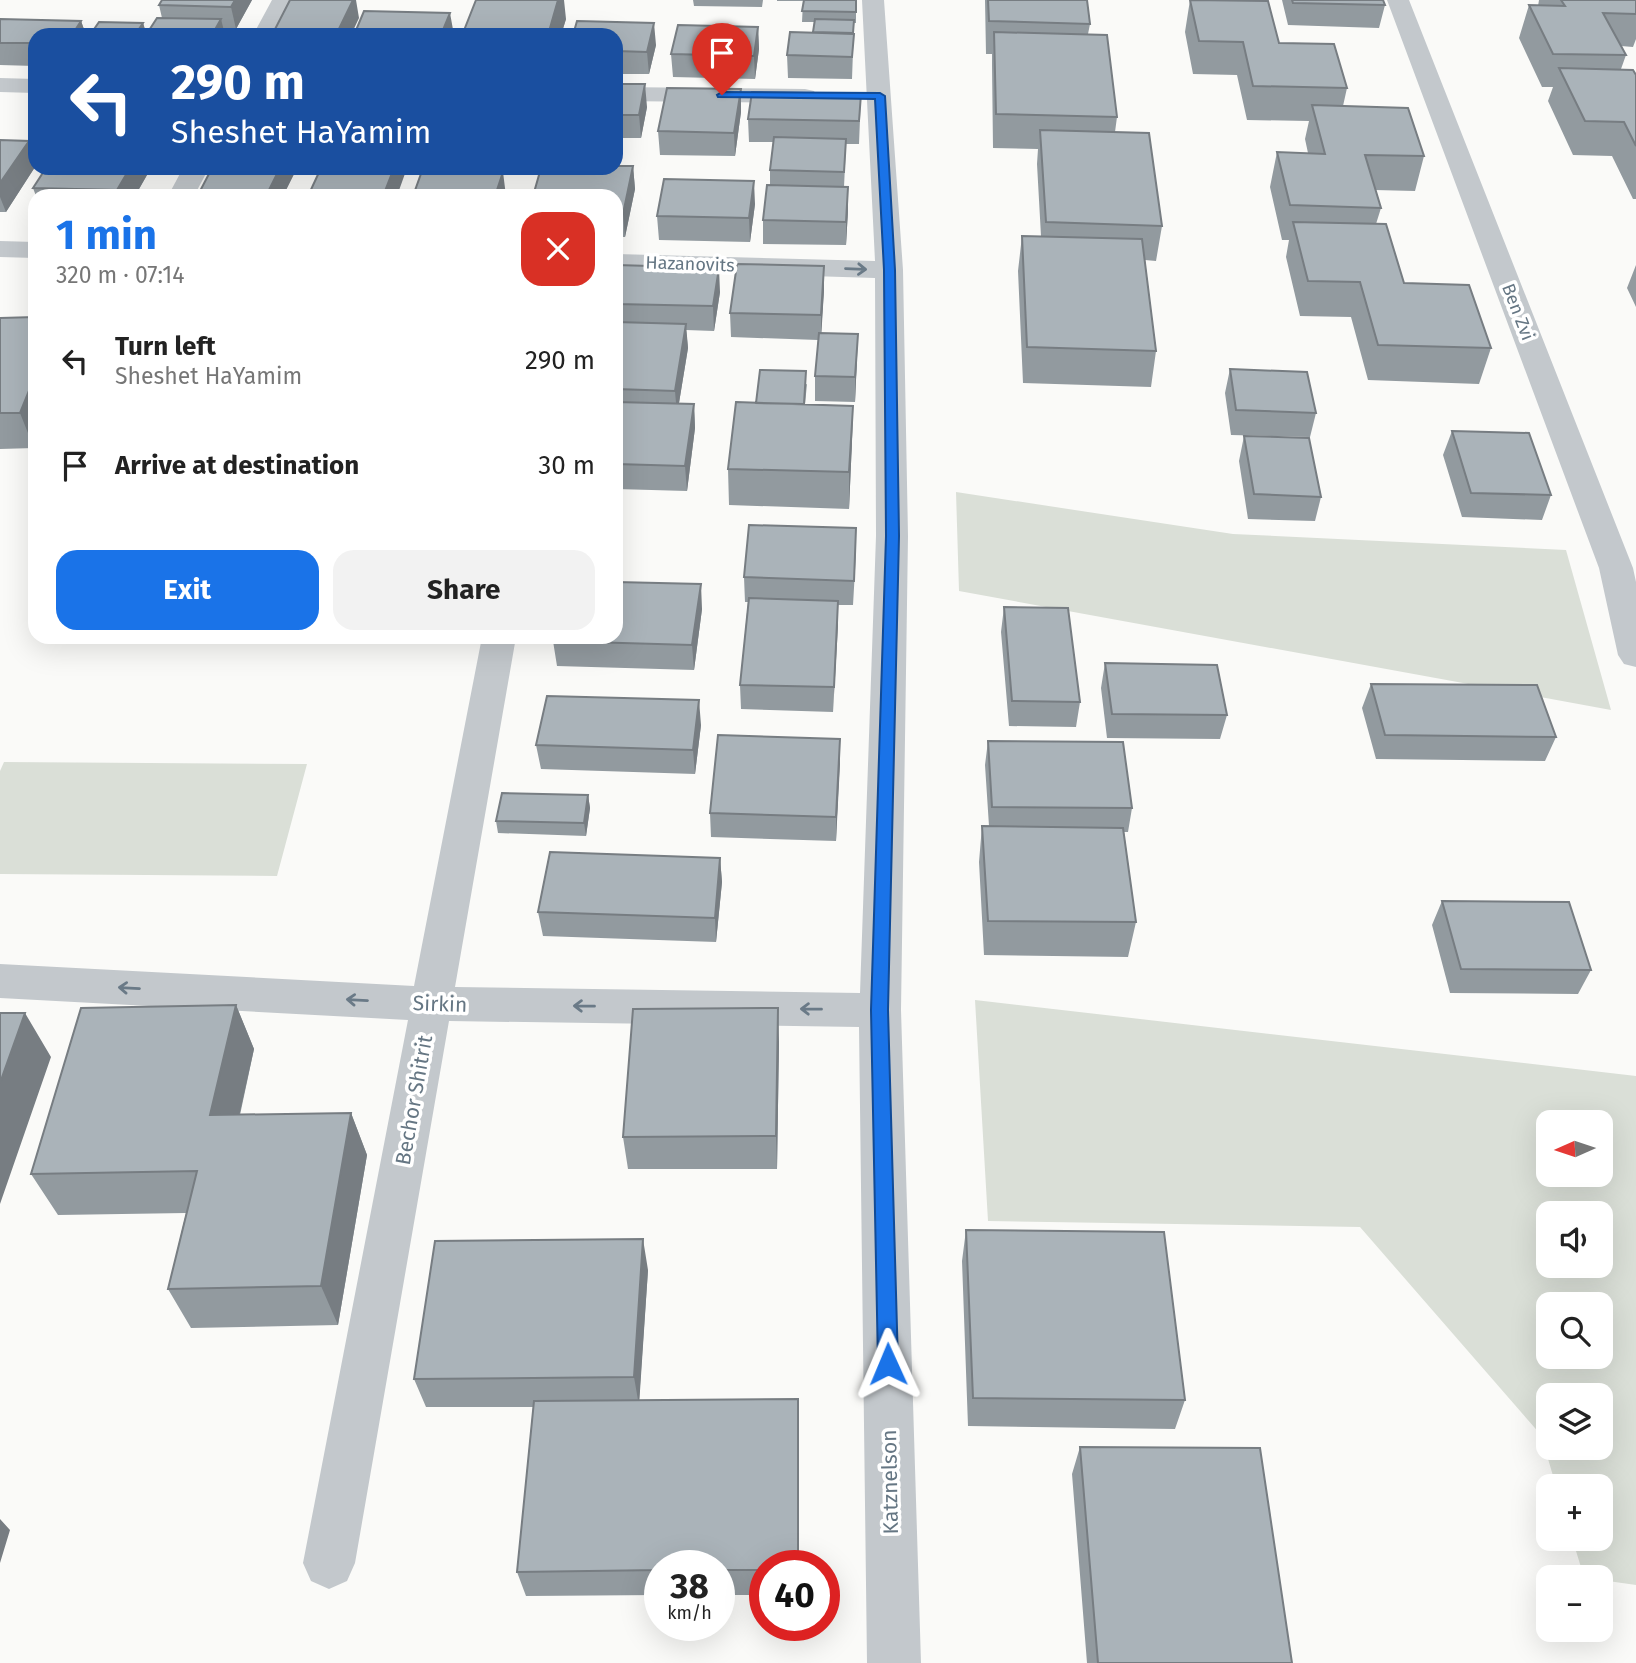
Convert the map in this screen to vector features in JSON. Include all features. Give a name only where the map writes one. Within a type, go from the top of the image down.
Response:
[{"type":"street","points":[[269,28],[283,0]]},
{"type":"street","name":"Katznelson","points":[[873,0],[866,96],[889,270],[892,536],[880,1010],[894,1663]]},
{"type":"street","name":"Ben Zvi","points":[[1398,0],[1616,568],[1632,640]]},
{"type":"street","points":[[0,85],[28,86]]},
{"type":"street","points":[[623,94],[825,96]]},
{"type":"street","points":[[0,249],[28,250]]},
{"type":"street","name":"Hazanovits","points":[[623,262],[889,270]]},
{"type":"street","name":"Bechor Shitrit","points":[[329,1563],[498,644]]},
{"type":"street","name":"Sirkin","points":[[0,981],[431,1004],[880,1010]]},
{"type":"shaded area","points":[[956,492],[1233,534],[1566,550],[1611,710],[959,591]]},
{"type":"shaded area","points":[[4,762],[307,764],[277,876],[0,874],[0,771]]},
{"type":"shaded area","points":[[975,1000],[1636,1076],[1636,1585],[1613,1582],[1613,1565],[1580,1565],[1576,1551],[1613,1551],[1613,1474],[1552,1474],[1548,1460],[1613,1460],[1613,1383],[1536,1383],[1536,1429],[1360,1227],[988,1221]]},
{"type":"building","points":[[162,0],[235,0],[231,7],[159,5]]},
{"type":"building","points":[[290,0],[353,0],[339,28],[276,28]]},
{"type":"building","points":[[476,0],[558,0],[550,28],[465,28]]},
{"type":"building","points":[[804,0],[856,0],[856,12],[802,11]]},
{"type":"building","points":[[988,0],[1087,0],[1090,24],[989,21]]},
{"type":"building","points":[[1190,0],[1268,1],[1279,43],[1334,44],[1347,88],[1253,86],[1243,42],[1199,41]]},
{"type":"building","points":[[1292,0],[1383,0],[1385,5],[1293,3]]},
{"type":"building","points":[[1561,0],[1636,0],[1636,14],[1603,13],[1626,55],[1553,54],[1529,5],[1565,6]]},
{"type":"building","points":[[364,11],[450,13],[444,28],[357,28]]},
{"type":"building","points":[[157,18],[221,19],[216,28],[151,28]]},
{"type":"building","points":[[0,19],[81,21],[76,28],[28,28],[28,43],[0,43]]},
{"type":"building","points":[[815,19],[854,20],[853,33],[813,32]]},
{"type":"building","points":[[577,21],[654,23],[647,52],[623,51],[623,28],[575,28]]},
{"type":"building","points":[[99,22],[143,23],[140,28],[95,28]]},
{"type":"building","points":[[678,25],[758,27],[754,56],[671,54]]},
{"type":"building","points":[[790,32],[854,34],[852,57],[787,55]]},
{"type":"building","points":[[994,32],[1107,35],[1117,117],[996,114]]},
{"type":"building","points":[[1559,68],[1633,70],[1636,75],[1636,146],[1624,122],[1585,121]]},
{"type":"building","points":[[623,84],[645,84],[639,115],[623,115]]},
{"type":"building","points":[[667,88],[741,89],[734,133],[658,131]]},
{"type":"building","points":[[752,92],[861,94],[859,121],[748,119]]},
{"type":"building","points":[[1312,105],[1408,108],[1424,156],[1365,155],[1381,208],[1290,205],[1277,152],[1325,154]]},
{"type":"building","points":[[1040,130],[1149,133],[1162,226],[1046,222]]},
{"type":"building","points":[[774,137],[846,139],[844,172],[770,170]]},
{"type":"building","points":[[0,140],[28,141],[28,142],[0,183]]},
{"type":"building","points":[[623,166],[633,166],[623,214],[623,189],[535,189],[539,175],[623,175]]},
{"type":"building","points":[[41,175],[126,175],[118,189],[33,188]]},
{"type":"building","points":[[208,175],[276,175],[270,189],[201,189]]},
{"type":"building","points":[[318,175],[391,175],[386,189],[311,189]]},
{"type":"building","points":[[421,175],[502,175],[497,189],[416,189]]},
{"type":"building","points":[[664,179],[754,181],[749,218],[657,216]]},
{"type":"building","points":[[767,185],[848,187],[846,222],[763,220]]},
{"type":"building","points":[[1293,222],[1386,224],[1404,283],[1469,285],[1491,348],[1378,345],[1360,282],[1308,281]]},
{"type":"building","points":[[1022,236],[1142,239],[1156,351],[1027,347]]},
{"type":"building","points":[[737,264],[824,266],[821,315],[730,313]]},
{"type":"building","points":[[623,265],[719,268],[713,306],[623,304]]},
{"type":"building","points":[[28,317],[28,393],[20,413],[0,413],[0,318]]},
{"type":"building","points":[[623,322],[686,324],[675,391],[623,389]]},
{"type":"building","points":[[819,333],[858,334],[855,377],[815,376]]},
{"type":"building","points":[[1230,369],[1307,372],[1316,413],[1236,410]]},
{"type":"building","points":[[760,370],[806,371],[804,404],[756,403]]},
{"type":"building","points":[[623,402],[694,404],[685,466],[623,464]]},
{"type":"building","points":[[736,402],[853,406],[849,472],[728,469]]},
{"type":"building","points":[[1452,431],[1529,433],[1551,495],[1471,493]]},
{"type":"building","points":[[1244,436],[1309,438],[1321,497],[1254,494]]},
{"type":"building","points":[[749,525],[856,528],[854,581],[744,577]]},
{"type":"building","points":[[623,582],[701,584],[692,645],[623,643]]},
{"type":"building","points":[[749,598],[838,601],[834,687],[740,685]]},
{"type":"building","points":[[1004,607],[1068,608],[1080,702],[1012,701]]},
{"type":"building","points":[[1105,663],[1217,665],[1227,715],[1112,714]]},
{"type":"building","points":[[1371,684],[1537,685],[1556,737],[1385,735]]},
{"type":"building","points":[[547,696],[699,700],[693,750],[536,745]]},
{"type":"building","points":[[718,735],[840,739],[836,817],[710,813]]},
{"type":"building","points":[[988,741],[1123,742],[1132,808],[992,807]]},
{"type":"building","points":[[502,793],[588,795],[584,823],[496,821]]},
{"type":"building","points":[[982,826],[1123,828],[1136,922],[988,921]]},
{"type":"building","points":[[550,852],[720,858],[715,918],[538,912]]},
{"type":"building","points":[[1442,901],[1569,902],[1591,970],[1461,969]]},
{"type":"building","points":[[236,1005],[210,1115],[351,1113],[321,1286],[168,1289],[197,1171],[31,1174],[81,1008]]},
{"type":"building","points":[[778,1008],[776,1136],[623,1137],[633,1009]]},
{"type":"building","points":[[0,1013],[25,1013],[0,1083]]},
{"type":"building","points":[[966,1230],[1164,1232],[1185,1400],[973,1398]]},
{"type":"building","points":[[643,1239],[634,1377],[414,1379],[435,1241]]},
{"type":"building","points":[[798,1399],[798,1550],[749,1550],[749,1570],[735,1570],[735,1550],[644,1550],[644,1570],[517,1572],[534,1401]]},
{"type":"building","points":[[1080,1447],[1260,1448],[1292,1663],[1098,1663]]},
{"type":"route","points":[[722,95],[880,96],[889,270],[892,536],[880,1010],[888,1364]]}]
